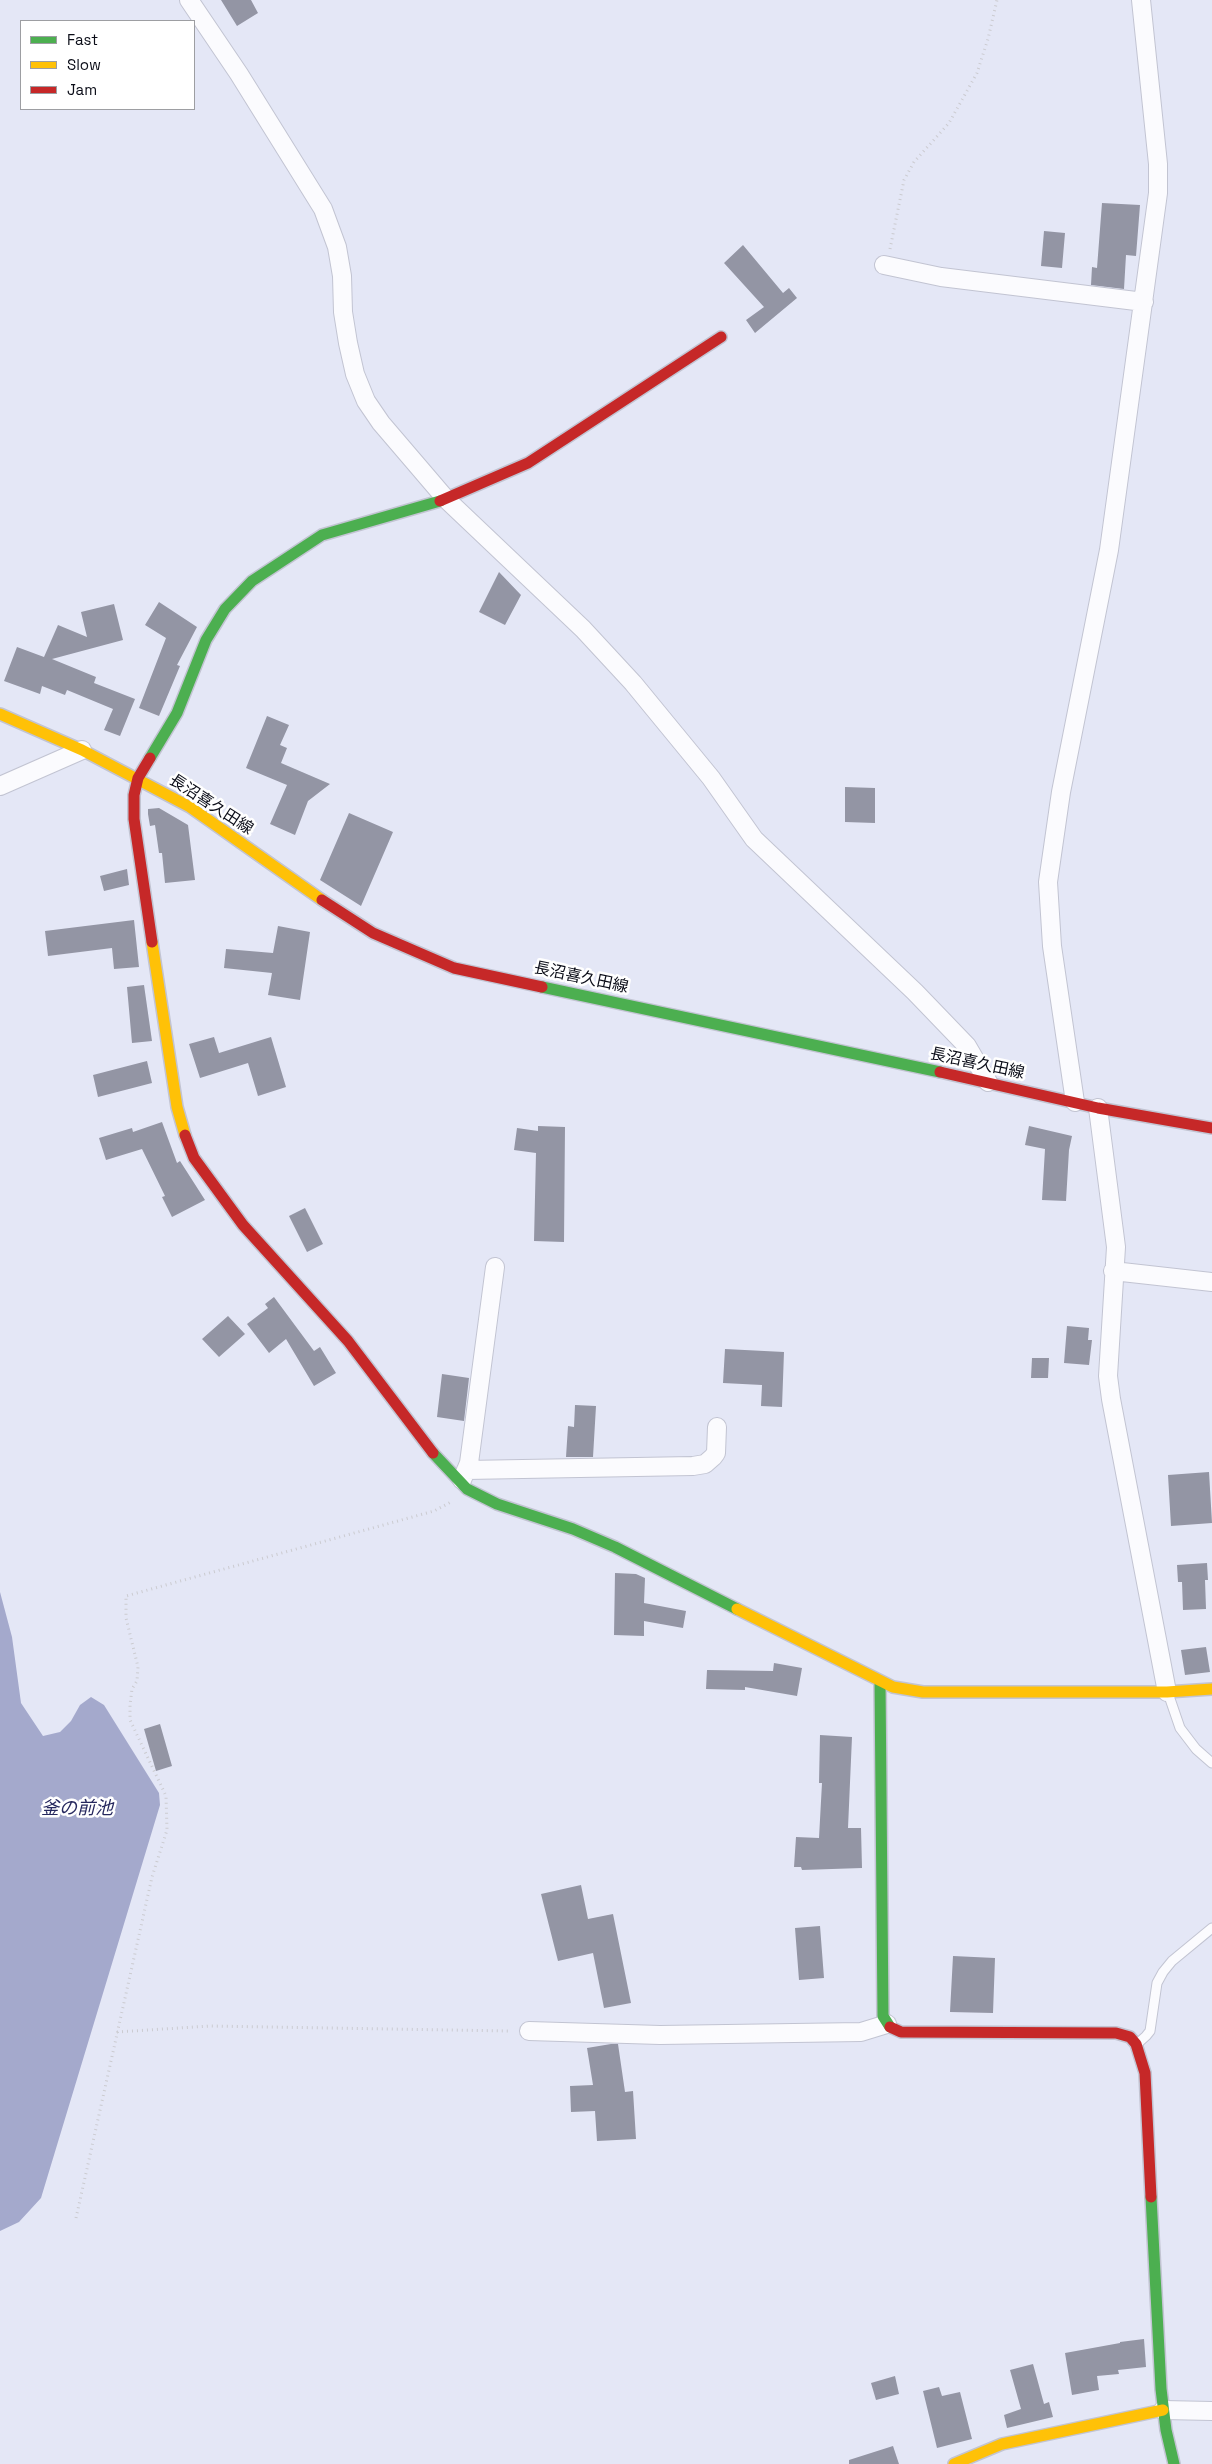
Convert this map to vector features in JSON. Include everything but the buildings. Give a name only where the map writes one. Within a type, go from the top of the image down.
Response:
[{"type":"street","points":[[189,0],[239,74],[323,209],[337,247],[342,276],[343,312],[355,374],[366,401],[381,423],[446,500],[583,629],[633,684],[706,772],[754,839],[947,1025],[967,1046],[988,1082]]},
{"type":"street","points":[[1075,1102],[1052,946],[1048,882],[1076,705],[1109,550],[1158,193],[1158,164],[1141,0]]},
{"type":"street","points":[[884,265],[941,277],[1144,302]]},
{"type":"street","points":[[721,337],[528,463],[446,500],[322,535],[252,581],[224,609],[206,640],[177,712],[138,778],[134,795],[134,819],[168,1060],[177,1107],[194,1158],[243,1225],[348,1341],[432,1452],[464,1480],[497,1504],[573,1529],[615,1547],[893,1687],[923,1692],[1167,1692],[1212,1689]]},
{"type":"street","name":"長沼喜久田線","points":[[0,714],[82,750],[190,807],[298,884],[373,933],[454,968],[988,1082],[1098,1108],[1212,1128]]},
{"type":"street","points":[[0,786],[82,750]]},
{"type":"street","points":[[1098,1108],[1115,1232],[1108,1376],[1110,1398],[1167,1692]]},
{"type":"street","points":[[464,1480],[495,1267]]},
{"type":"street","points":[[1113,1272],[1212,1282]]},
{"type":"street","points":[[464,1480],[705,1464],[716,1453],[717,1427]]},
{"type":"street","points":[[880,1682],[883,2016],[889,2027],[901,2032],[1116,2033],[1130,2037],[1136,2044],[1145,2073],[1163,2410],[1174,2464]]},
{"type":"street","points":[[529,2031],[660,2035],[851,2032],[868,2030],[887,2024]]},
{"type":"street","points":[[954,2464],[1002,2444],[1163,2410],[1212,2411]]},
{"type":"lane","points":[[1167,1692],[1180,1728],[1196,1748],[1212,1763]]},
{"type":"lane","points":[[1136,2044],[1150,2030],[1155,1990],[1163,1972],[1172,1961],[1212,1928]]},
{"type":"path","points":[[884,265],[893,238],[904,180],[914,162],[949,123],[973,80],[988,39],[997,0]]},
{"type":"path","points":[[76,2218],[152,1877],[167,1830],[168,1811],[166,1796],[130,1720],[132,1689],[137,1681],[138,1667],[126,1618],[126,1596],[434,1511],[450,1502],[464,1480]]},
{"type":"path","points":[[117,2032],[210,2026],[529,2031]]},
{"type":"water","name":"釜の前池","points":[[0,1592],[12,1637],[21,1703],[43,1736],[60,1732],[71,1721],[80,1705],[91,1697],[104,1705],[159,1793],[160,1805],[41,2198],[19,2222],[0,2231]]},
{"type":"traffic: fast","points":[[150,758],[177,713],[206,640],[225,609],[252,581],[322,535],[440,501]]},
{"type":"traffic: fast","points":[[542,987],[940,1072]]},
{"type":"traffic: fast","points":[[433,1453],[467,1489],[497,1504],[573,1529],[615,1547],[737,1609]]},
{"type":"traffic: fast","points":[[880,1682],[883,2016],[890,2027]]},
{"type":"traffic: fast","points":[[1151,2197],[1161,2389],[1166,2430],[1174,2464]]},
{"type":"traffic: slow","points":[[0,714],[82,750],[190,807],[322,900]]},
{"type":"traffic: slow","points":[[152,942],[177,1107],[185,1135]]},
{"type":"traffic: slow","points":[[737,1609],[893,1687],[923,1692],[1167,1692],[1212,1689]]},
{"type":"traffic: slow","points":[[954,2464],[1002,2444],[1163,2410]]},
{"type":"traffic: jam","points":[[440,501],[528,463],[721,337]]},
{"type":"traffic: jam","points":[[150,758],[138,778],[134,795],[134,819],[152,942]]},
{"type":"traffic: jam","points":[[322,900],[373,933],[454,968],[542,987]]},
{"type":"traffic: jam","points":[[940,1072],[1098,1108],[1212,1128]]},
{"type":"traffic: jam","points":[[185,1135],[194,1158],[243,1225],[348,1341],[433,1453]]},
{"type":"traffic: jam","points":[[890,2027],[901,2032],[1116,2033],[1130,2037],[1136,2044],[1145,2073],[1151,2197]]}]
